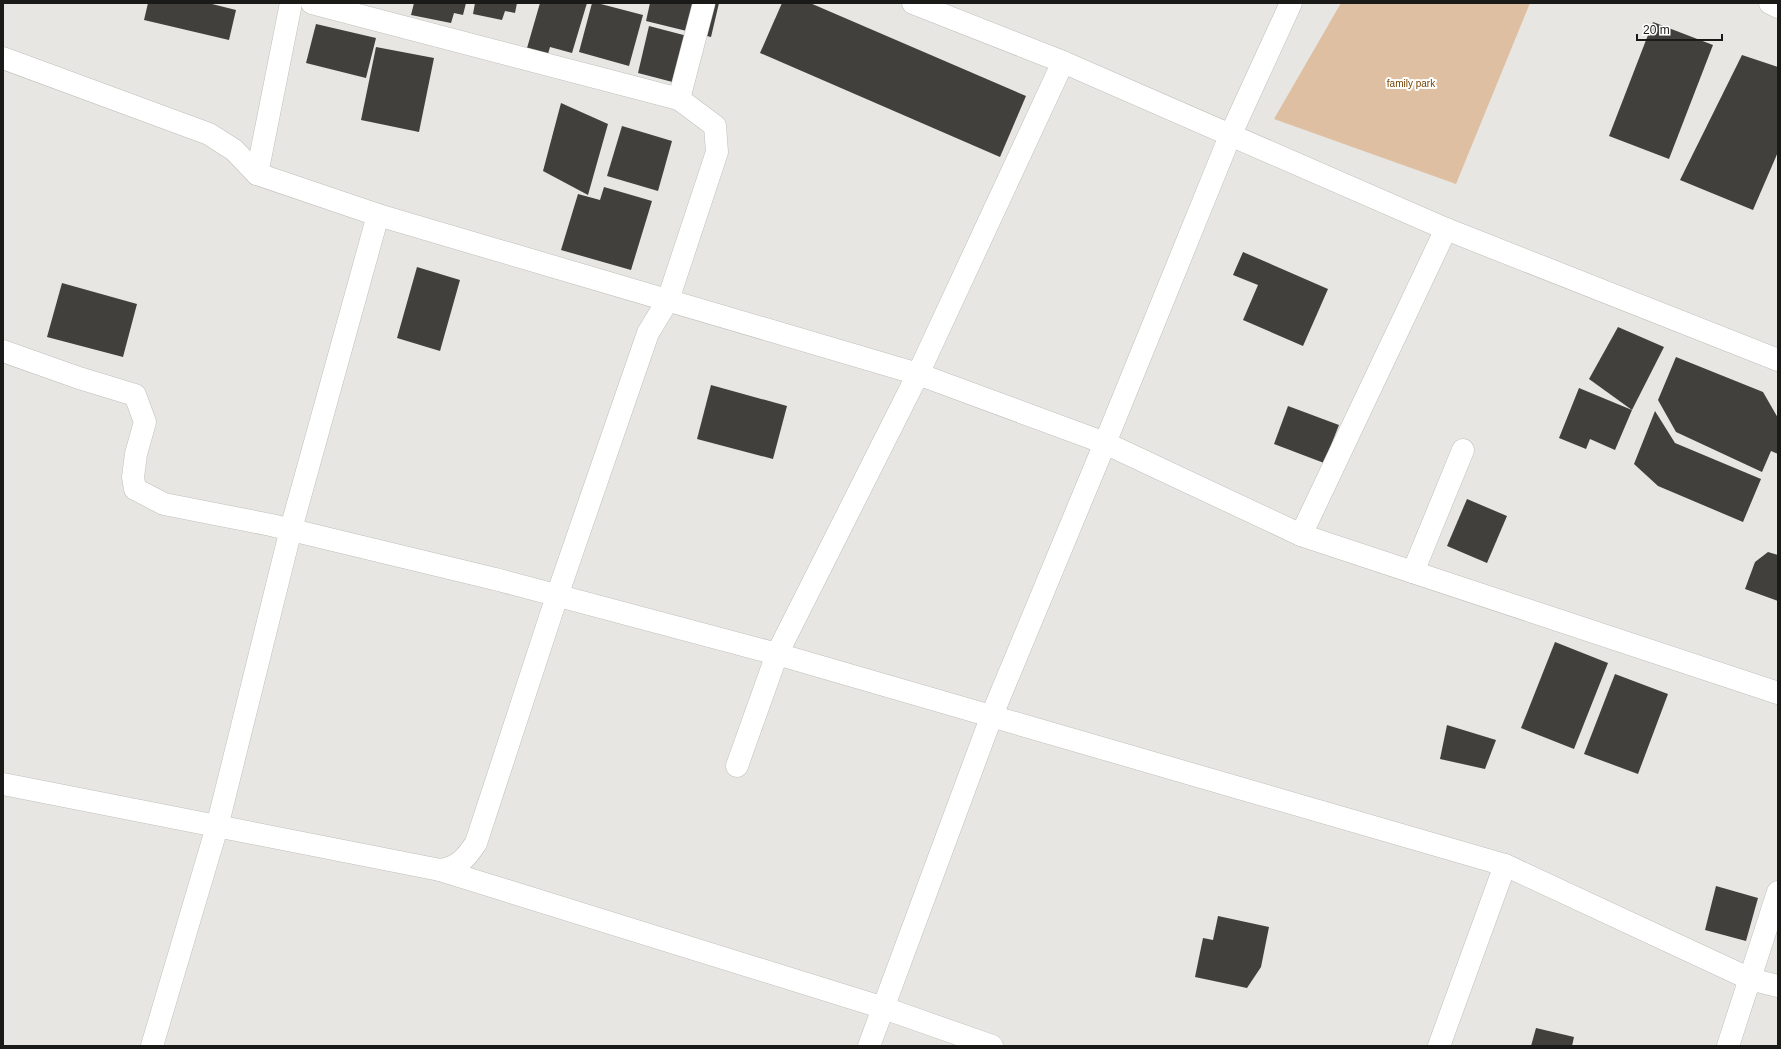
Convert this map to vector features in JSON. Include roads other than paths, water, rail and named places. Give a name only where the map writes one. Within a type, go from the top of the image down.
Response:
[{"type":"street","points":[[257,174],[290,3]]},
{"type":"street","points":[[312,3],[679,99],[715,126],[717,152],[668,300],[648,332],[557,596],[476,843],[468,856],[452,869],[440,870]]},
{"type":"street","points":[[679,99],[704,3]]},
{"type":"street","points":[[913,3],[1063,62],[1446,229],[1778,360]]},
{"type":"street","points":[[869,1046],[992,715],[1106,443],[1230,136],[1292,3]]},
{"type":"street","points":[[1770,3],[1778,7]]},
{"type":"street","points":[[3,58],[209,134],[234,150],[257,174],[378,215],[918,374],[1106,443],[1302,535],[1778,693]]},
{"type":"street","points":[[737,766],[777,654],[918,374],[1063,62]]},
{"type":"street","points":[[152,1046],[218,827],[291,529],[378,215]]},
{"type":"street","points":[[1302,535],[1446,229]]},
{"type":"street","points":[[3,351],[79,378],[135,395],[145,422],[136,454],[133,477],[135,489],[164,504],[291,529],[557,596],[777,654],[992,715],[1505,865],[1750,979],[1778,986]]},
{"type":"street","points":[[1413,572],[1463,450]]},
{"type":"street","points":[[3,784],[440,870],[884,1008],[992,1046]]},
{"type":"street","points":[[1439,1046],[1505,865]]},
{"type":"street","points":[[1728,1046],[1778,892]]},
{"type":"park label","name":"family park","points":[[1411,83]]}]
